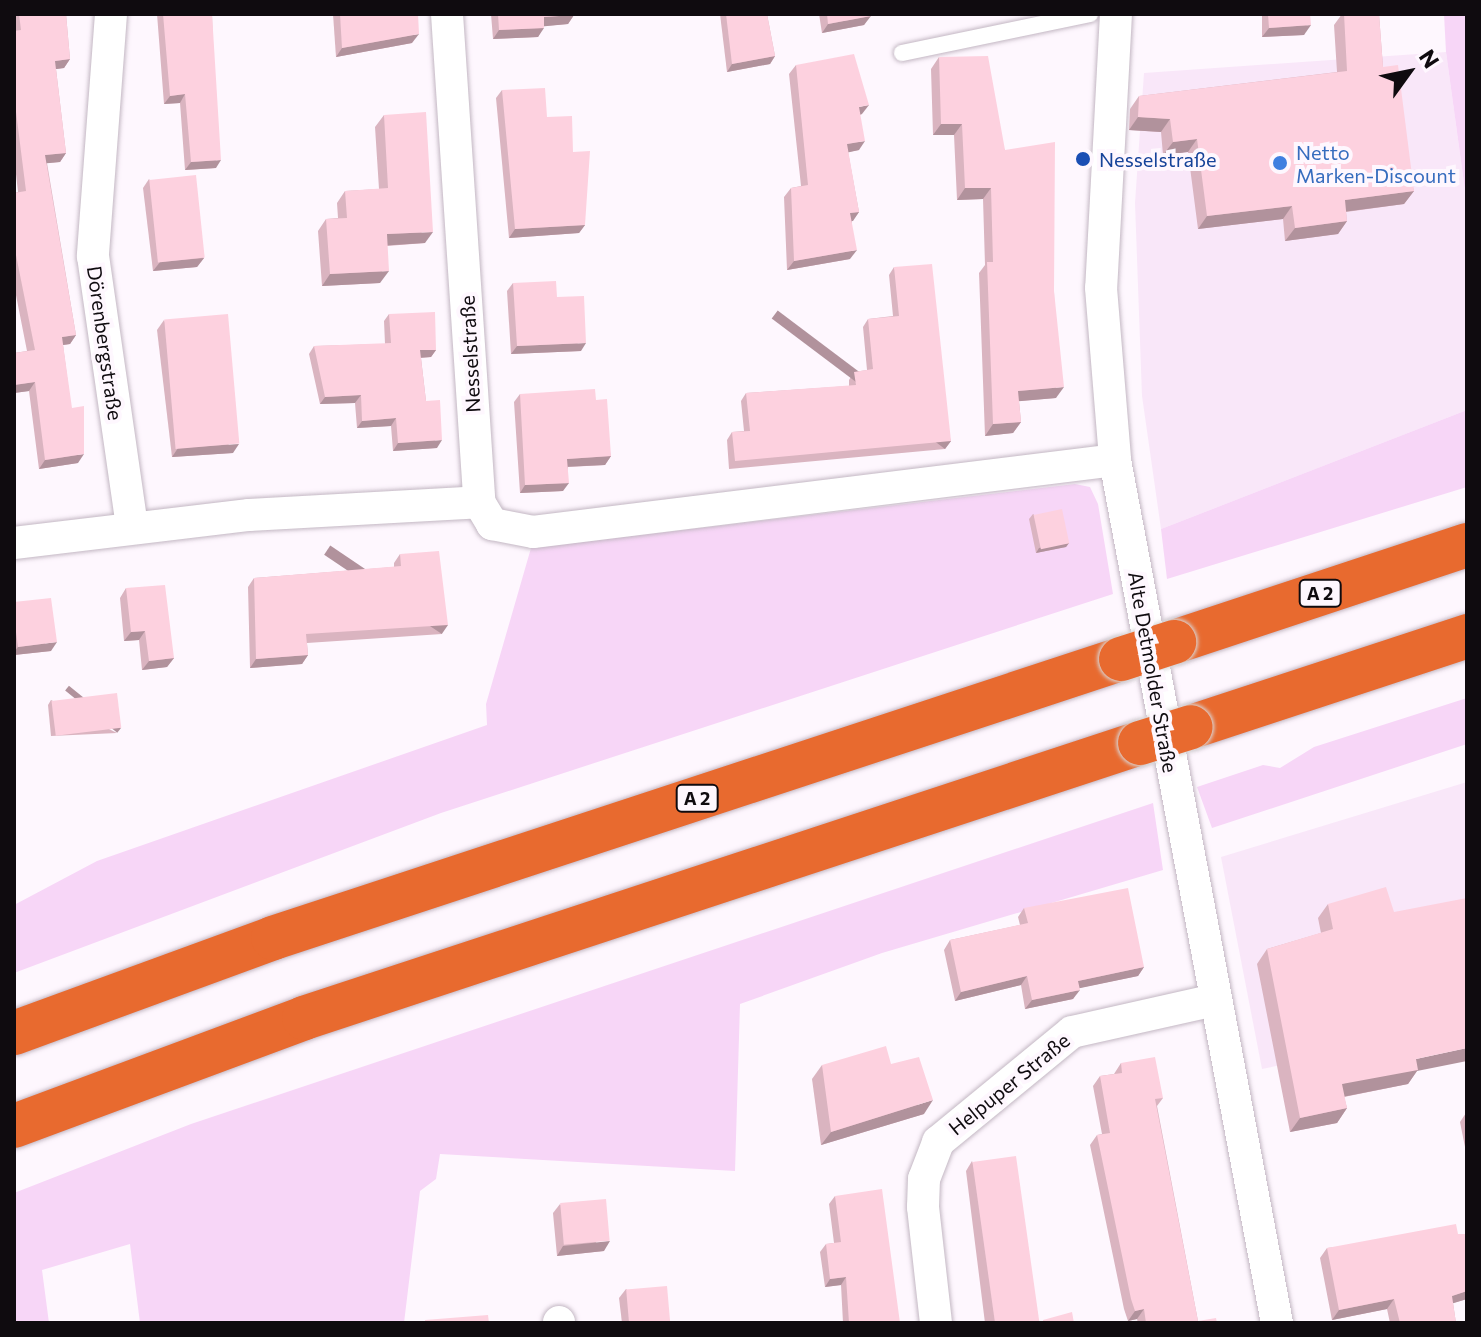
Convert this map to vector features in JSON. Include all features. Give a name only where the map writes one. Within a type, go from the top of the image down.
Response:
[{"type":"highway","name":"A 2","points":[[14,1033],[273,938],[1467,545]]},
{"type":"highway","points":[[14,1126],[248,1037],[1467,636]]},
{"type":"street","name":"Dörenbergstraße","points":[[111,14],[93,256],[132,527]]},
{"type":"street","name":"Nesselstraße","points":[[447,14],[479,502]]},
{"type":"street","name":"Alte Detmolder Straße","points":[[1116,14],[1101,288],[1115,460],[1277,1323]]},
{"type":"street","points":[[14,543],[132,527],[479,502],[492,524],[533,532],[1115,460]]},
{"type":"street","name":"Helpuper Straße","points":[[936,1323],[924,1179],[938,1142],[1072,1032],[1215,1000]]},
{"type":"lane","points":[[902,53],[1090,14]]},
{"type":"lane","name":"Alte Detmolder Straße","points":[[1109,14],[1116,14]]},
{"type":"shaded area","points":[[1444,14],[1467,14],[1467,205],[1446,52]]},
{"type":"shaded area","points":[[1446,52],[1467,205],[1467,410],[1161,529],[1142,396],[1135,203],[1144,73]]},
{"type":"shaded area","points":[[1467,410],[1467,487],[1167,579],[1161,529]]},
{"type":"shaded area","points":[[1075,484],[1090,487],[1098,504],[1113,594],[441,813],[14,973],[14,905],[97,861],[487,725],[486,704],[531,548]]},
{"type":"shaded area","points":[[1467,698],[1467,744],[1212,828],[1197,787],[1263,765],[1280,768],[1314,747]]},
{"type":"shaded area","points":[[1467,782],[1467,1027],[1262,1069],[1221,857]]},
{"type":"shaded area","points":[[1153,803],[1163,870],[882,953],[740,1004],[735,1171],[440,1154],[436,1179],[420,1191],[404,1323],[140,1323],[130,1244],[42,1270],[49,1323],[14,1323],[14,1193],[191,1124]]},
{"type":"building","points":[[19,14],[66,14],[70,59],[55,61],[66,153],[45,155],[76,335],[62,337],[72,408],[84,406],[84,454],[45,460],[35,382],[14,385],[14,353],[35,350],[14,245],[14,193],[26,191],[14,96],[14,31],[21,30]]},
{"type":"building","points":[[163,14],[212,14],[221,160],[191,162],[185,94],[170,96]]},
{"type":"building","points":[[340,14],[418,14],[419,34],[342,48]]},
{"type":"building","points":[[498,14],[574,15],[544,17],[544,28],[499,30]]},
{"type":"building","points":[[726,14],[767,14],[775,56],[732,64]]},
{"type":"building","points":[[827,14],[871,14],[871,16],[828,24]]},
{"type":"building","points":[[1268,14],[1310,14],[1311,25],[1269,28]]},
{"type":"building","points":[[1344,14],[1379,14],[1383,67],[1398,65],[1414,191],[1345,200],[1347,221],[1295,228],[1292,206],[1207,216],[1197,139],[1173,142],[1170,119],[1138,117],[1139,96],[1347,71]]},
{"type":"building","points":[[854,54],[869,105],[859,107],[865,141],[847,144],[859,212],[850,213],[857,250],[794,261],[791,188],[808,185],[796,65]]},
{"type":"building","points":[[988,56],[1005,150],[1055,142],[1054,291],[1064,387],[1018,391],[1021,422],[993,424],[987,262],[993,262],[991,188],[965,188],[962,124],[941,124],[939,57]]},
{"type":"building","points":[[545,88],[547,117],[572,116],[573,152],[590,151],[585,225],[515,229],[502,90]]},
{"type":"building","points":[[426,112],[433,232],[387,234],[389,271],[330,274],[326,219],[347,218],[345,191],[388,188],[384,115]]},
{"type":"building","points":[[196,175],[205,258],[158,262],[149,180]]},
{"type":"building","points":[[932,264],[951,441],[735,461],[732,432],[750,431],[746,393],[856,385],[854,372],[873,369],[868,319],[899,316],[894,267]]},
{"type":"building","points":[[556,281],[557,297],[584,296],[586,343],[517,346],[513,283]]},
{"type":"building","points":[[435,312],[436,350],[420,350],[426,401],[440,400],[442,440],[398,443],[396,418],[362,421],[361,395],[325,397],[314,346],[391,343],[389,314]]},
{"type":"building","points":[[228,314],[239,444],[176,449],[164,320]]},
{"type":"building","points":[[595,389],[596,400],[607,399],[611,456],[567,459],[569,483],[525,485],[520,394]]},
{"type":"building","points":[[1062,509],[1069,543],[1041,549],[1034,515]]},
{"type":"building","points":[[439,551],[448,625],[306,634],[308,655],[256,659],[254,578],[401,566],[400,554]]},
{"type":"building","points":[[165,585],[174,658],[149,661],[145,631],[131,632],[126,588]]},
{"type":"building","points":[[51,598],[57,642],[18,647],[14,602]]},
{"type":"building","points":[[117,693],[121,728],[56,736],[51,701]]},
{"type":"building","points":[[1386,887],[1394,912],[1467,898],[1467,1048],[1416,1059],[1418,1070],[1342,1084],[1347,1108],[1300,1118],[1267,949],[1333,929],[1328,904]]},
{"type":"building","points":[[1128,888],[1144,967],[1078,981],[1080,990],[1032,1000],[1027,976],[961,992],[950,940],[1028,923],[1024,908]]},
{"type":"building","points":[[886,1046],[891,1064],[919,1057],[933,1100],[831,1132],[822,1065]]},
{"type":"building","points":[[1155,1057],[1163,1098],[1155,1099],[1198,1321],[1216,1318],[1217,1323],[1146,1323],[1144,1309],[1135,1311],[1131,1299],[1097,1135],[1110,1133],[1100,1076],[1122,1073],[1121,1063]]},
{"type":"building","points":[[1016,1156],[1039,1323],[995,1323],[972,1162]]},
{"type":"building","points":[[882,1189],[900,1323],[849,1323],[846,1277],[830,1279],[826,1244],[841,1242],[835,1196]]},
{"type":"building","points":[[606,1199],[610,1241],[564,1245],[560,1203]]},
{"type":"building","points":[[1456,1224],[1458,1234],[1467,1234],[1467,1291],[1452,1296],[1456,1323],[1400,1323],[1394,1299],[1339,1310],[1327,1248]]},
{"type":"building","points":[[667,1286],[670,1323],[629,1323],[626,1290]]},
{"type":"building","points":[[1072,1312],[1074,1323],[1043,1323],[1043,1320]]},
{"type":"building","points":[[488,1315],[489,1323],[425,1323],[425,1320]]},
{"type":"place","name":"Nesselstraße","points":[[1083,159]]},
{"type":"place","name":"Netto Marken-Discount","points":[[1280,163]]}]
